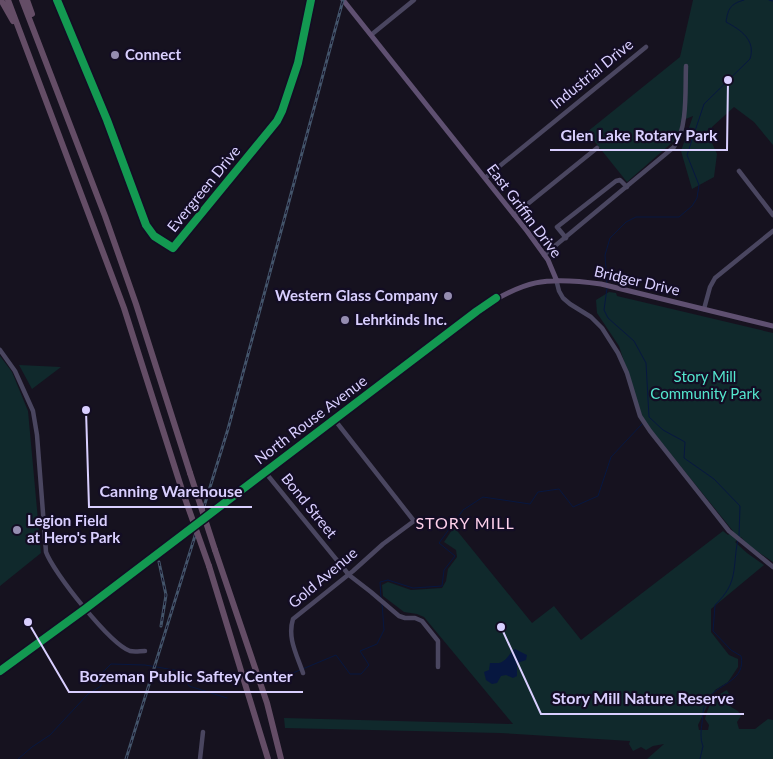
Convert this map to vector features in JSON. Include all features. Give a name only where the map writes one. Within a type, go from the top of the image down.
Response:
[{"type":"highway","points":[[1,0],[38,76]]},
{"type":"highway","points":[[8,0],[124,308],[182,490],[209,566],[268,759]]},
{"type":"highway","points":[[22,0],[105,216],[136,304],[215,550],[267,703],[281,759]]},
{"type":"highway","points":[[27,0],[47,65]]},
{"type":"main road","name":"East Griffin Drive","points":[[343,0],[514,215],[544,255],[556,279]]},
{"type":"main road","name":"Bridger Drive","points":[[496,298],[527,284],[556,279],[615,287],[773,326]]},
{"type":"main road","name":"North Rouse Avenue","points":[[0,671],[85,609],[496,298]]},
{"type":"street","name":"Evergreen Drive","points":[[57,0],[107,120],[146,225],[154,236],[173,248],[280,116],[298,63],[311,0]]},
{"type":"street","points":[[372,35],[414,0]]},
{"type":"street","name":"Industrial Drive","points":[[484,178],[646,47]]},
{"type":"street","points":[[544,255],[669,152],[679,140],[683,126],[686,66]]},
{"type":"street","points":[[514,215],[597,148]]},
{"type":"street","points":[[739,171],[773,215]]},
{"type":"street","points":[[566,238],[557,228],[616,181],[620,180],[626,188]]},
{"type":"street","points":[[704,309],[710,286],[715,278],[773,231]]},
{"type":"street","name":"East Griffin Drive","points":[[556,279],[559,292],[563,298],[591,317],[602,328],[618,353],[645,425],[734,536],[773,567]]},
{"type":"street","points":[[0,350],[15,371],[33,411],[37,436],[46,552],[55,569],[85,609],[121,645],[130,651],[145,651]]},
{"type":"street","name":"Gold Avenue","points":[[303,673],[290,636],[293,619],[414,520],[334,419]]},
{"type":"street","name":"Bond Street","points":[[266,472],[349,574],[400,616],[422,621],[438,642],[438,667]]},
{"type":"street","points":[[200,759],[203,732]]},
{"type":"green space","points":[[693,0],[773,0],[773,145],[754,122],[734,107],[712,127],[712,143],[717,154],[714,177],[692,189],[681,151],[693,116],[681,121],[680,132],[675,140],[627,182],[587,132],[680,57]]},
{"type":"green space","name":"Story Mill Community Park","points":[[609,292],[616,293],[617,296],[773,333],[773,562],[748,545],[741,537],[735,542],[764,565],[711,609],[711,632],[729,655],[738,659],[738,667],[728,682],[715,690],[698,725],[699,730],[708,730],[709,725],[705,719],[708,709],[718,695],[727,690],[731,698],[731,707],[738,711],[741,716],[737,722],[739,729],[755,729],[768,719],[773,720],[773,759],[647,759],[664,744],[653,746],[646,750],[641,747],[633,751],[629,744],[630,741],[500,733],[285,728],[284,718],[513,724],[424,617],[404,612],[383,596],[382,585],[388,582],[411,590],[442,588],[446,581],[448,569],[457,557],[456,550],[444,542],[454,527],[532,623],[554,606],[581,640],[723,531],[728,535],[733,531],[648,426],[642,416],[619,346],[597,313],[596,300]]},
{"type":"green space","points":[[0,356],[12,372],[28,411],[41,553],[0,586]]},
{"type":"green space","points":[[19,365],[61,367],[32,389]]},
{"type":"water","points":[[515,649],[527,655],[526,660],[517,663],[517,676],[513,678],[506,675],[501,676],[497,683],[492,684],[486,680],[484,672],[489,670],[490,663],[502,662]]},
{"type":"waterway","points":[[607,284],[605,255],[610,238],[626,222],[636,217],[679,217],[692,206],[697,198],[699,185],[687,155],[704,104],[750,59],[751,46],[746,36],[726,22],[730,8],[744,0]]},
{"type":"waterway","points":[[769,0],[773,1]]},
{"type":"waterway","points":[[607,288],[604,310],[608,318],[634,341],[646,363],[649,417],[663,430],[685,442],[684,458],[714,479],[740,506],[739,536]]},
{"type":"waterway","points":[[381,599],[380,582],[388,580],[413,588],[442,586],[444,570],[455,556],[439,543],[463,510],[483,497],[530,504],[538,492],[559,489],[573,507],[598,496],[611,457],[642,424]]},
{"type":"waterway","points":[[700,759],[703,746],[701,740],[703,712],[706,703],[714,692],[736,676],[742,664],[741,656],[731,650],[713,631],[715,605],[723,597],[731,582],[738,539]]},
{"type":"waterway","points":[[281,678],[336,655],[350,674],[361,674],[369,665],[360,651],[377,644],[384,630],[382,603]]},
{"type":"waterway","points":[[18,759],[50,735],[88,694],[101,686],[102,673],[111,664],[145,665],[180,671],[189,686],[227,698]]},
{"type":"railway","points":[[126,759],[228,429],[343,0]]},
{"type":"railway","points":[[159,562],[166,595],[161,626]]},
{"type":"cycle path","points":[[57,0],[107,120],[146,225],[154,236],[173,248],[277,121],[298,63],[311,0]]},
{"type":"cycle path","points":[[0,671],[85,609],[496,298]]},
{"type":"place","name":"Connect","points":[[115,55]]},
{"type":"place","name":"Glen Lake Rotary Park","points":[[728,80]]},
{"type":"place","name":"Western Glass Company","points":[[448,296]]},
{"type":"place","name":"Lehrkinds Inc.","points":[[345,320]]},
{"type":"place","name":"Canning Warehouse","points":[[86,410]]},
{"type":"place","name":"Legion Field at Hero's Park","points":[[17,530]]},
{"type":"place","name":"Bozeman Public Saftey Center","points":[[28,622]]},
{"type":"place","name":"Story Mill Nature Reserve","points":[[501,627]]},
{"type":"district","name":"STORY MILL","points":[[465,523]]}]
